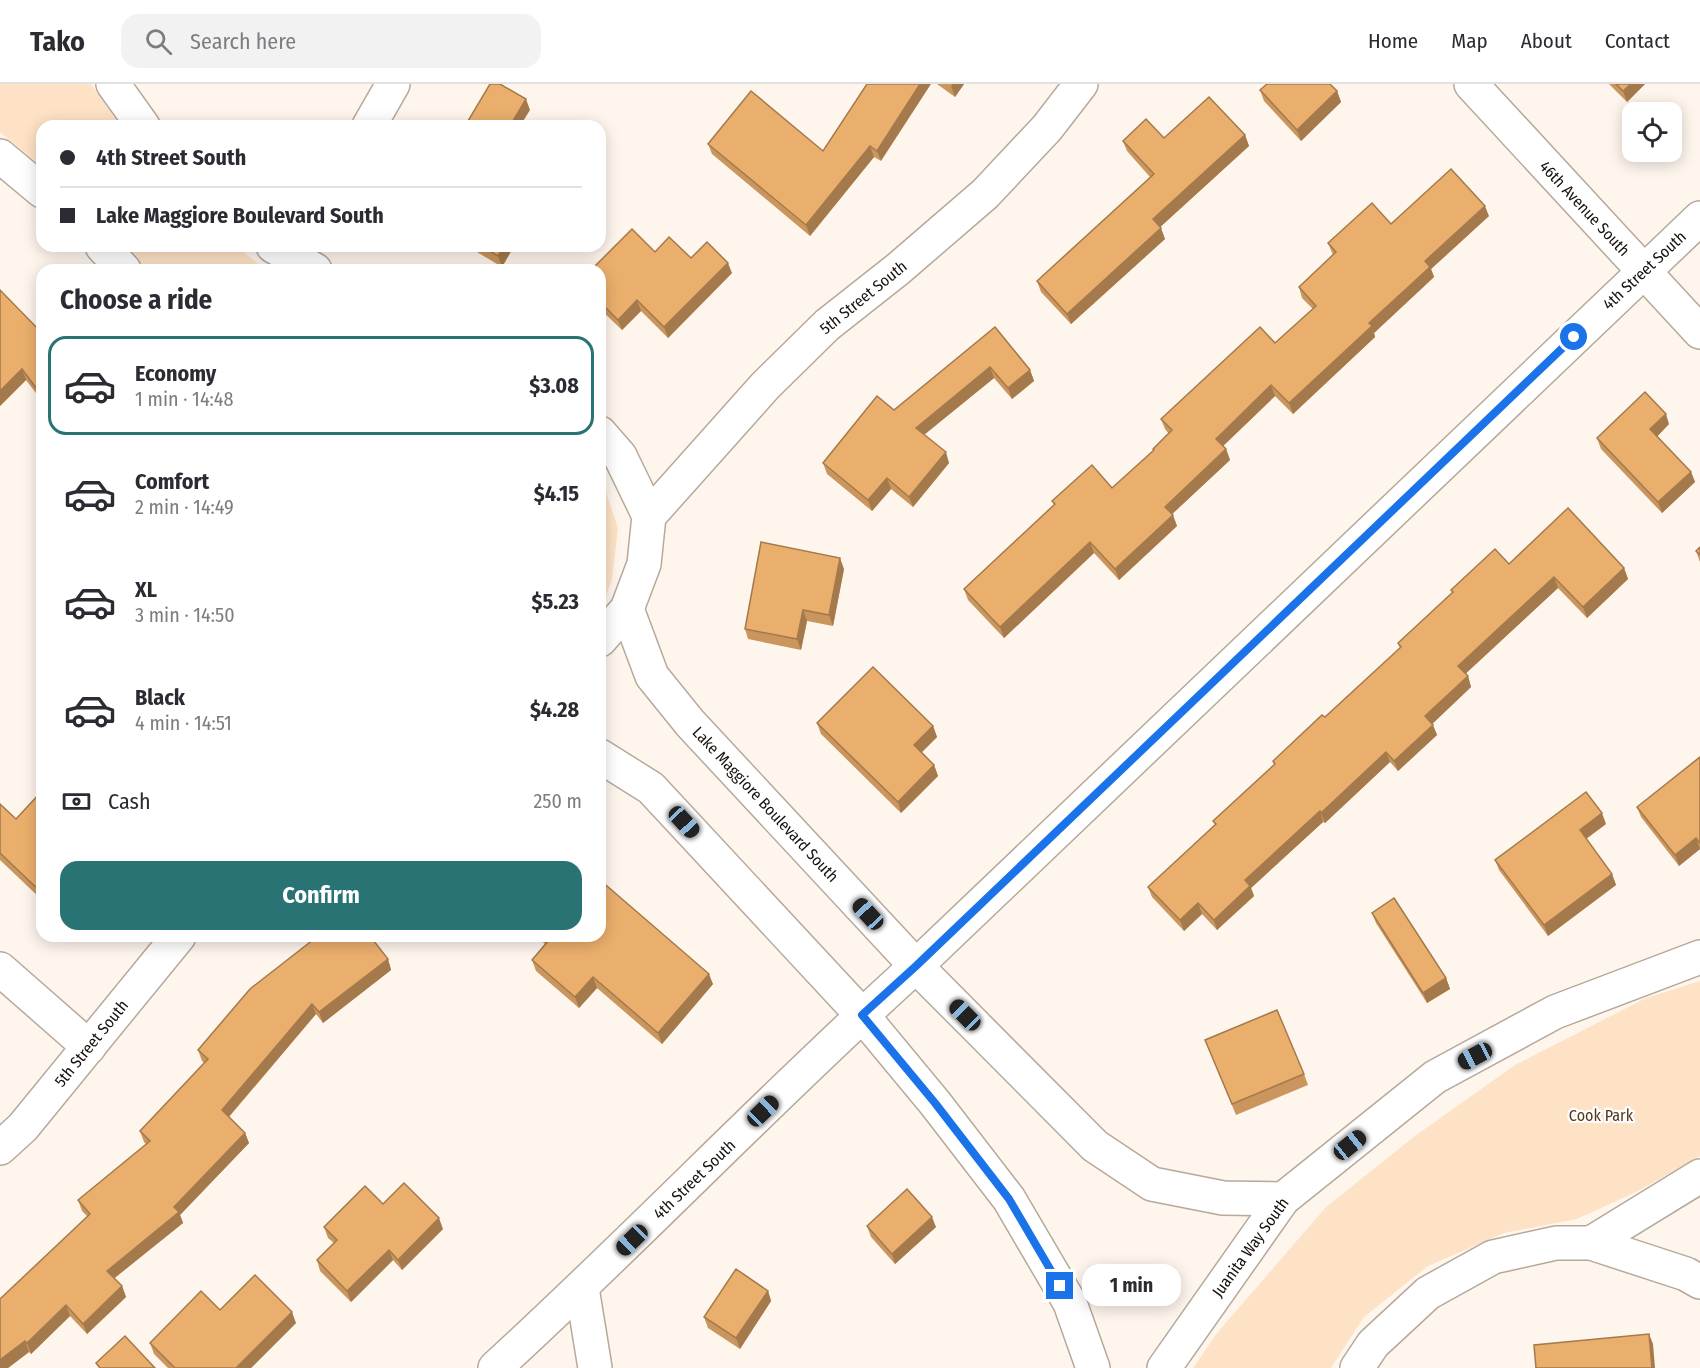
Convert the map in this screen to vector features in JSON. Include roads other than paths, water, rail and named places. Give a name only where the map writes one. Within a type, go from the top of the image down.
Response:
[{"type":"street","points":[[113,84],[139,120]]},
{"type":"street","points":[[372,120],[393,84]]},
{"type":"street","name":"5th Street South","points":[[649,516],[765,386],[827,325],[898,269],[985,194],[1047,128],[1081,84]]},
{"type":"street","name":"46th Avenue South","points":[[1471,84],[1700,332]]},
{"type":"street","points":[[0,156],[36,186]]},
{"type":"street","name":"4th Street South","points":[[495,1368],[582,1288],[862,1015],[1700,218]]},
{"type":"street","points":[[108,252],[118,264]]},
{"type":"street","points":[[288,252],[308,260]]},
{"type":"street","points":[[606,441],[620,456],[649,516],[644,564],[627,609],[606,633]]},
{"type":"street","name":"Lake Maggiore Boulevard South","points":[[627,609],[652,676],[690,723],[916,966],[1095,1146],[1152,1184],[1223,1198],[1283,1198]]},
{"type":"street","points":[[606,760],[651,788],[862,1015],[935,1103],[1009,1199],[1070,1303],[1093,1368]]},
{"type":"street","name":"5th Street South","points":[[0,1148],[22,1127],[174,942]]},
{"type":"street","name":"Juanita Way South","points":[[1164,1368],[1283,1198],[1435,1077],[1554,1012],[1700,957]]},
{"type":"street","points":[[0,969],[89,1047]]},
{"type":"street","points":[[1591,1243],[1700,1176]]},
{"type":"street","points":[[1357,1368],[1373,1344],[1428,1293],[1493,1257],[1556,1243],[1591,1243],[1686,1274],[1700,1282]]},
{"type":"street","points":[[582,1288],[595,1368]]},
{"type":"park label","name":"Cook Park","points":[[1601,1115]]}]
